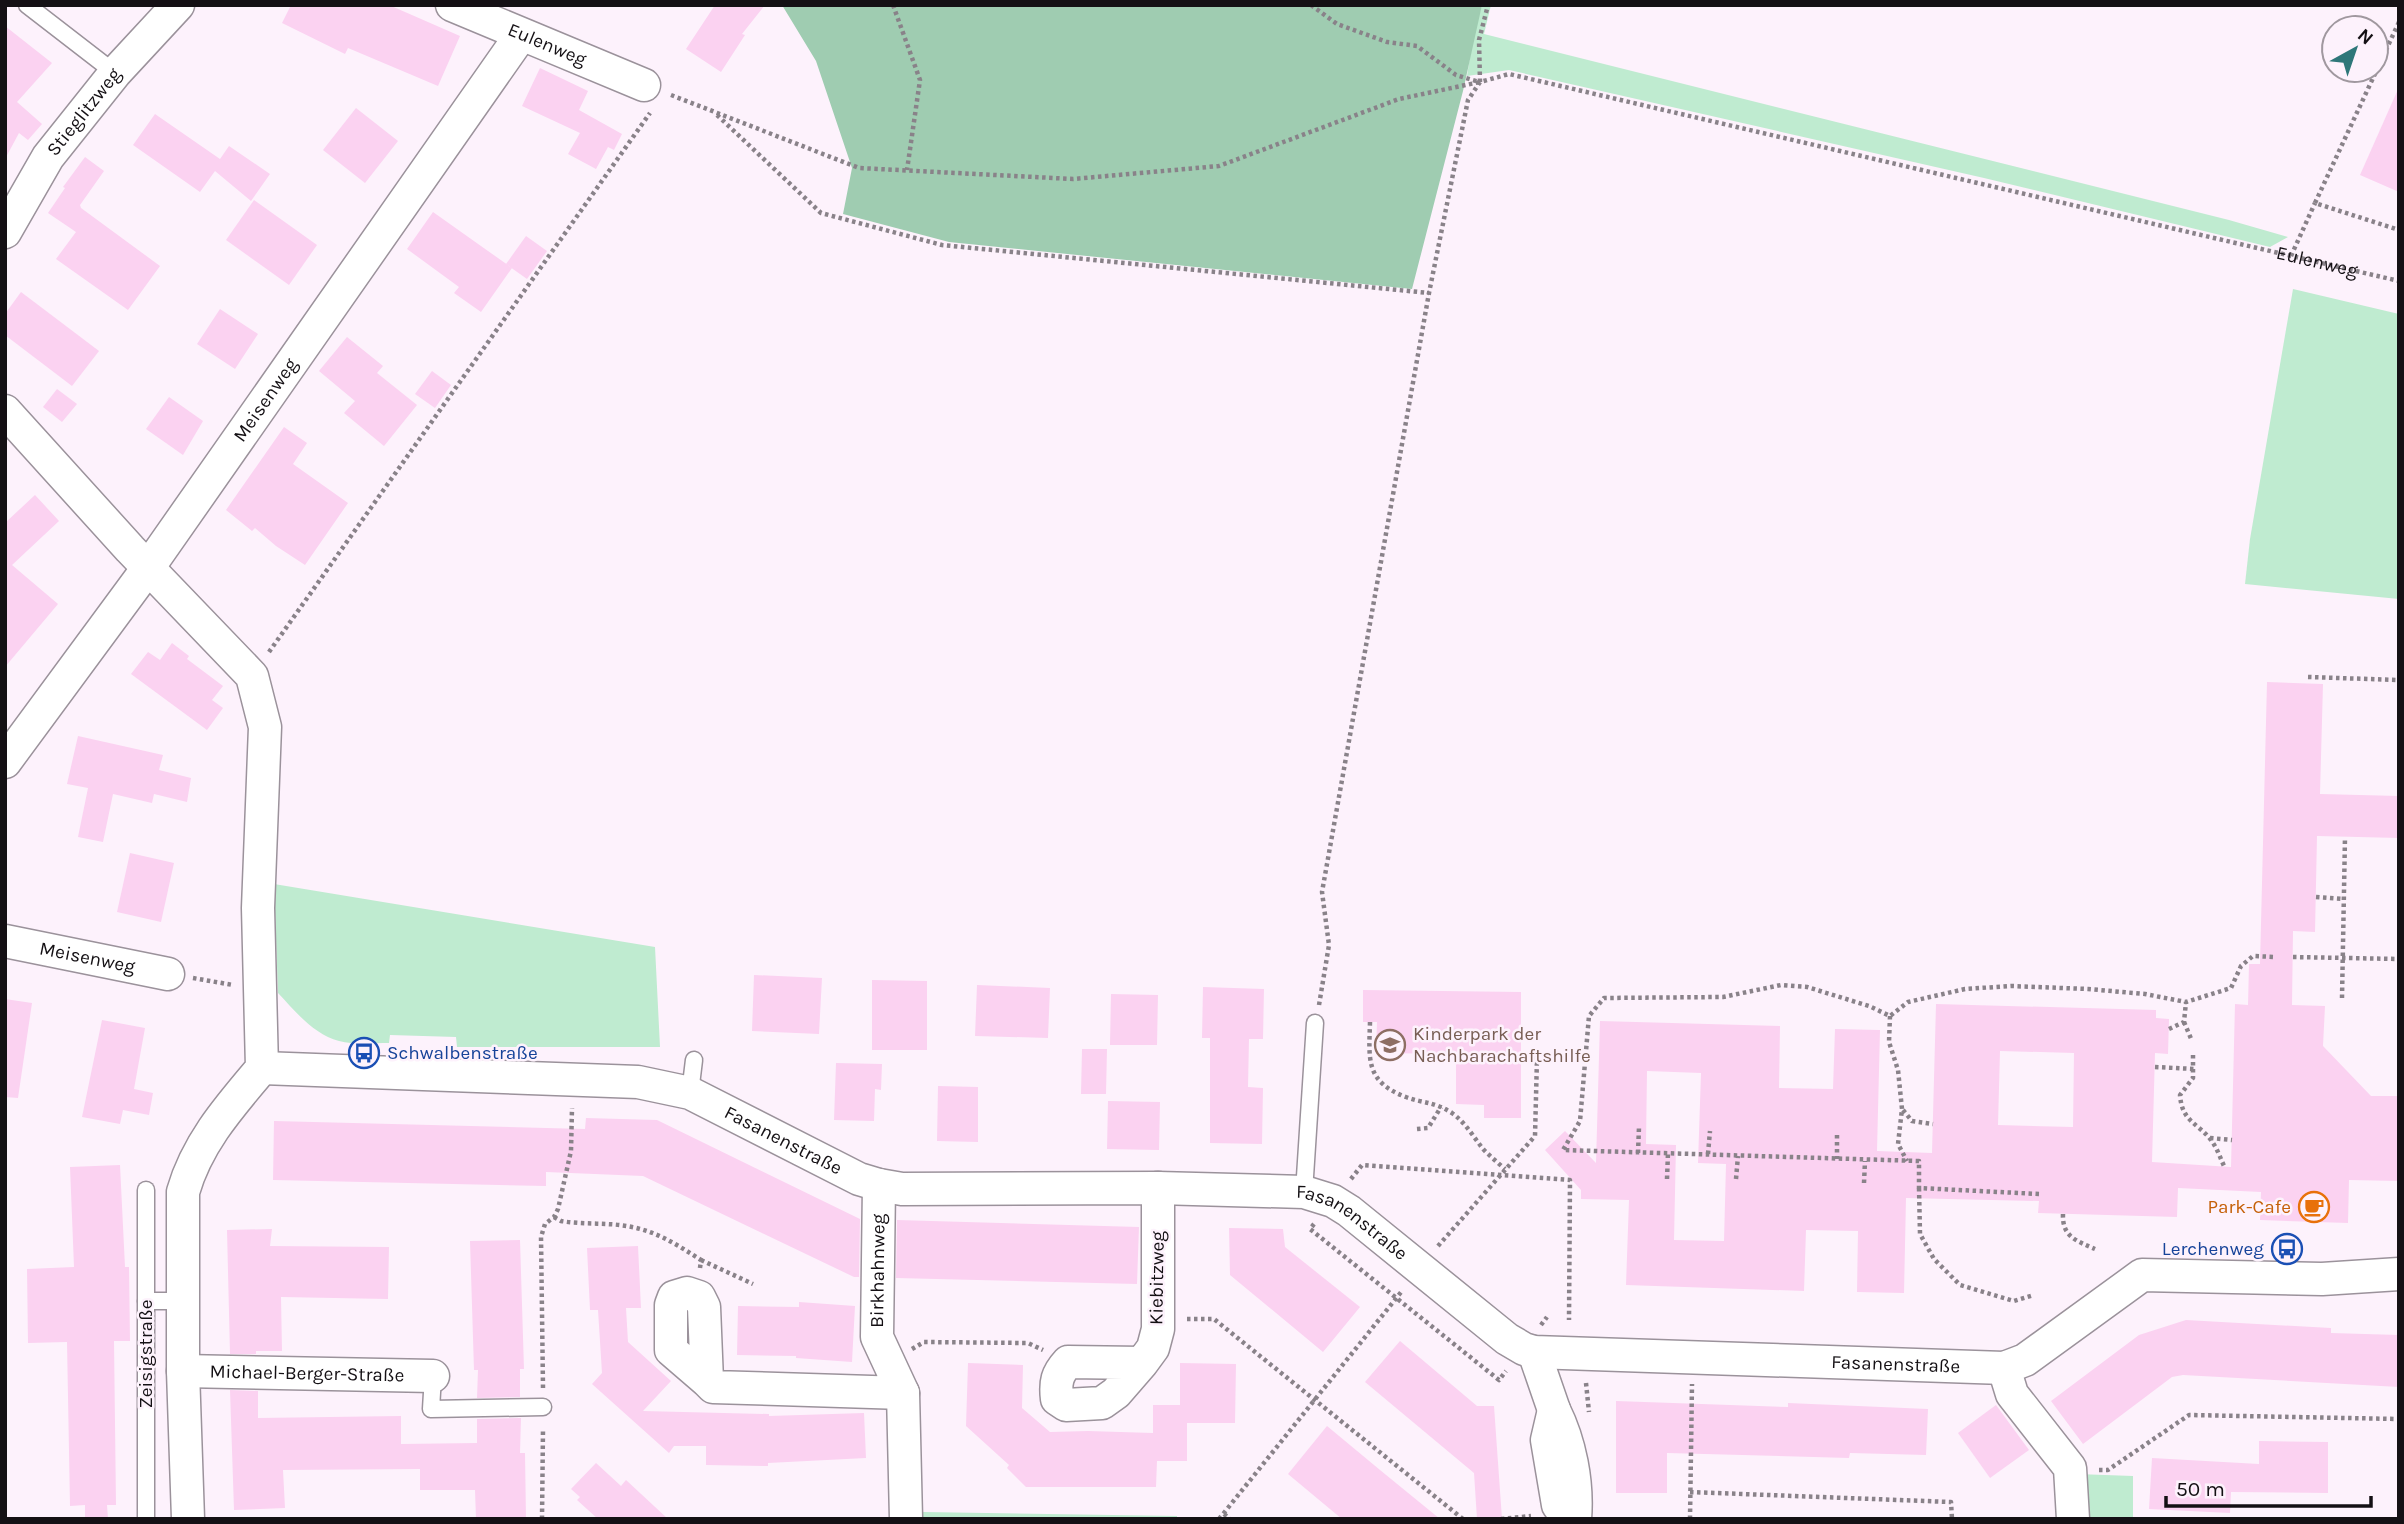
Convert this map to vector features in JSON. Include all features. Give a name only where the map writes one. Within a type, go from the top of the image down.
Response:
[{"type":"street","name":"Stieglitzweg","points":[[5,232],[48,157],[115,73],[178,5]]},
{"type":"street","name":"Eulenweg","points":[[452,5],[654,89]]},
{"type":"street","name":"Meisenweg","points":[[5,762],[148,568],[522,36]]},
{"type":"street","points":[[5,411],[148,568],[252,676],[265,727],[258,908],[262,1068],[203,1143],[190,1168],[183,1192],[183,1371],[188,1519]]},
{"type":"street","name":"Meisenweg","points":[[5,941],[168,974]]},
{"type":"street","name":"Fasanenstraße","points":[[262,1068],[638,1082],[690,1093],[859,1179],[902,1189],[1158,1188],[1318,1197],[1349,1211],[1507,1339],[1529,1351],[1693,1359],[2004,1368],[2025,1360],[2142,1275],[2322,1279],[2399,1274]]},
{"type":"street","name":"Birkhahnweg","points":[[879,1185],[877,1337],[903,1393],[906,1519]]},
{"type":"street","name":"Kiebitzweg","points":[[1068,1362],[1059,1372],[1055,1383],[1057,1399],[1066,1405],[1102,1403],[1116,1394],[1153,1348],[1158,1329],[1158,1188]]},
{"type":"street","points":[[1529,1351],[1566,1433],[1577,1499],[1575,1519]]},
{"type":"street","points":[[1068,1362],[1142,1363]]},
{"type":"street","points":[[2004,1368],[2012,1394],[2070,1468],[2073,1519]]},
{"type":"street","name":"Michael-Berger-Straße","points":[[183,1371],[433,1376]]},
{"type":"street","points":[[707,1381],[713,1387],[903,1393]]},
{"type":"street","points":[[1554,1410],[1547,1440],[1558,1505],[1568,1519]]},
{"type":"lane","points":[[27,5],[115,73]]},
{"type":"lane","points":[[1315,1023],[1318,1197]]},
{"type":"lane","points":[[690,1093],[694,1060]]},
{"type":"lane","name":"Zeisigstraße","points":[[146,1190],[146,1519]]},
{"type":"lane","points":[[146,1301],[183,1301]]},
{"type":"lane","points":[[433,1376],[431,1409],[543,1407]]},
{"type":"path","points":[[893,5],[920,80],[906,170]]},
{"type":"path","points":[[1311,5],[1337,24],[1387,42],[1417,46],[1456,75],[1480,82]]},
{"type":"path","points":[[1315,1023],[1329,945],[1322,892],[1429,293],[1468,100],[1480,82],[1479,40],[1488,5]]},
{"type":"path","points":[[2291,256],[2399,22]]},
{"type":"path","name":"Eulenweg","points":[[654,89],[859,168],[1073,179],[1219,166],[1399,99],[1509,74],[2399,281]]},
{"type":"path","points":[[252,676],[654,89]]},
{"type":"path","points":[[714,112],[821,213],[942,245],[1429,293]]},
{"type":"path","points":[[2315,203],[2399,230]]},
{"type":"path","points":[[2308,677],[2399,680]]},
{"type":"path","points":[[2342,998],[2345,837]]},
{"type":"path","points":[[2316,897],[2343,899]]},
{"type":"path","points":[[1907,1161],[1898,1144],[1902,1109],[1898,1070],[1889,1042],[1890,1016],[1908,1002],[1965,989],[2011,986],[2146,994],[2186,1002],[2231,988],[2241,966],[2253,956],[2275,957]]},
{"type":"path","points":[[2293,957],[2399,959]]},
{"type":"path","points":[[168,974],[259,990]]},
{"type":"path","points":[[1890,1016],[1869,1006],[1807,987],[1782,985],[1723,997],[1604,998],[1589,1016],[1580,1121],[1563,1150],[1919,1161],[1920,1234],[1934,1259],[1960,1285],[2014,1301],[2034,1295]]},
{"type":"path","points":[[2186,1002],[2184,1021],[2192,1041]]},
{"type":"path","points":[[2169,1029],[2184,1021]]},
{"type":"path","points":[[1370,1022],[1369,1062],[1375,1076],[1407,1097],[1434,1103],[1455,1115],[1484,1150],[1505,1169]]},
{"type":"path","points":[[2193,1055],[2193,1078],[2180,1095],[2181,1105],[2189,1121],[2210,1138],[2224,1166]]},
{"type":"path","points":[[2155,1067],[2194,1069]]},
{"type":"path","points":[[542,1519],[541,1237],[545,1224],[554,1217],[571,1151],[573,1078]]},
{"type":"path","points":[[1417,1129],[1428,1128],[1441,1107]]},
{"type":"path","points":[[1902,1109],[1912,1121],[1933,1124]]},
{"type":"path","points":[[1638,1153],[1639,1127]]},
{"type":"path","points":[[1709,1154],[1710,1131]]},
{"type":"path","points":[[1837,1135],[1837,1159]]},
{"type":"path","points":[[2210,1138],[2232,1140]]},
{"type":"path","points":[[1667,1180],[1668,1153]]},
{"type":"path","points":[[1736,1179],[1738,1156]]},
{"type":"path","points":[[1864,1183],[1865,1161]]},
{"type":"path","points":[[1547,1317],[1529,1351],[1499,1380],[1310,1229],[1318,1197],[1362,1165],[1570,1180],[1569,1320]]},
{"type":"path","points":[[1919,1188],[2039,1194]]},
{"type":"path","points":[[2063,1214],[2065,1232],[2073,1240],[2095,1249]]},
{"type":"path","points":[[554,1217],[561,1222],[576,1224],[630,1226],[668,1240]]},
{"type":"path","points":[[701,1260],[753,1284]]},
{"type":"path","points":[[1158,1319],[1214,1319],[1464,1519]]},
{"type":"path","points":[[889,1361],[923,1342],[1028,1343],[1068,1362]]},
{"type":"path","points":[[1690,1519],[1693,1359]]},
{"type":"path","points":[[2070,1468],[2108,1470],[2189,1415],[2399,1419]]},
{"type":"path","points":[[1690,1492],[1951,1502],[1952,1519]]},
{"type":"path","points":[[1219,1519],[1224,1514],[1230,1519]]},
{"type":"path","points":[[1501,1519],[1533,1516]]},
{"type":"green space","points":[[782,5],[1482,5],[1463,91],[1412,289],[949,242],[843,214],[852,168],[816,61]]},
{"type":"green space","points":[[1482,5],[1491,5],[1484,34],[2288,237],[2270,247],[1984,178],[1509,70],[1467,76],[1473,37]]},
{"type":"green space","points":[[2293,289],[2399,314],[2399,599],[2245,584],[2250,539]]},
{"type":"green space","points":[[274,884],[655,947],[660,1047],[457,1047],[456,1037],[390,1035],[389,1043],[364,1044],[330,1038],[305,1021],[278,993]]},
{"type":"green space","points":[[2077,1474],[2133,1476],[2133,1519],[2082,1519]]},
{"type":"green space","points":[[923,1512],[1177,1516],[1177,1519],[923,1519]]},
{"type":"building","points":[[291,5],[389,5],[460,36],[438,86],[348,48],[345,54],[282,23]]},
{"type":"building","points":[[715,5],[765,5],[742,34],[745,35],[721,72],[686,49]]},
{"type":"building","points":[[5,26],[52,63],[17,102],[42,124],[28,140],[19,133],[5,159]]},
{"type":"building","points":[[540,68],[588,91],[579,110],[622,134],[614,150],[608,147],[596,169],[568,154],[580,133],[522,106]]},
{"type":"building","points":[[2399,87],[2399,192],[2360,175]]},
{"type":"building","points":[[356,108],[398,141],[365,183],[323,150]]},
{"type":"building","points":[[155,114],[220,159],[229,146],[270,174],[251,201],[215,171],[200,192],[133,145]]},
{"type":"building","points":[[85,157],[104,171],[80,205],[81,208],[160,266],[128,310],[56,259],[76,232],[48,213]]},
{"type":"building","points":[[254,200],[317,245],[289,285],[226,240]]},
{"type":"building","points":[[433,212],[512,268],[481,312],[454,293],[459,287],[407,249]]},
{"type":"building","points":[[526,236],[547,251],[527,279],[506,264]]},
{"type":"building","points":[[21,292],[99,351],[72,386],[5,335],[5,314]]},
{"type":"building","points":[[220,309],[258,334],[235,369],[197,344]]},
{"type":"building","points":[[347,337],[383,366],[377,373],[417,405],[384,446],[344,413],[355,401],[319,371]]},
{"type":"building","points":[[432,371],[451,385],[435,408],[415,394]]},
{"type":"building","points":[[57,389],[77,404],[62,422],[43,407]]},
{"type":"building","points":[[169,397],[203,421],[183,455],[146,429]]},
{"type":"building","points":[[284,427],[307,443],[293,464],[348,503],[305,565],[255,528],[252,531],[226,510]]},
{"type":"building","points":[[35,495],[59,521],[12,565],[58,604],[5,667],[5,523]]},
{"type":"building","points":[[172,643],[189,656],[187,659],[223,686],[212,700],[223,708],[207,730],[131,674],[148,652],[160,660]]},
{"type":"building","points":[[2267,682],[2323,684],[2320,794],[2399,796],[2399,838],[2317,836],[2315,932],[2293,931],[2292,1005],[2325,1006],[2323,1046],[2371,1096],[2399,1096],[2399,1181],[2349,1180],[2348,1223],[2260,1220],[2261,1192],[2178,1188],[2177,1217],[2038,1213],[2039,1201],[1906,1198],[1904,1293],[1857,1292],[1858,1231],[1806,1230],[1804,1291],[1626,1285],[1629,1200],[1581,1199],[1581,1190],[1545,1150],[1565,1131],[1596,1163],[1600,1021],[1780,1026],[1779,1088],[1833,1089],[1835,1029],[1880,1030],[1877,1151],[1932,1153],[1936,1004],[2156,1010],[2156,1018],[2169,1019],[2168,1054],[2155,1053],[2152,1162],[2231,1167],[2235,1004],[2248,1005],[2249,964],[2260,964]],"holes":[[[2000,1051],[2074,1053],[2073,1127],[1998,1125]],[[1647,1071],[1701,1073],[1698,1163],[1726,1164],[1724,1241],[1674,1240],[1676,1145],[1646,1144]]]},
{"type":"building","points":[[78,736],[163,755],[159,770],[191,778],[187,802],[154,794],[152,803],[113,794],[103,842],[78,837],[88,788],[67,784]]},
{"type":"building","points":[[130,853],[174,863],[161,922],[117,912]]},
{"type":"building","points":[[754,975],[822,978],[819,1034],[752,1031]]},
{"type":"building","points":[[872,980],[927,981],[927,1050],[872,1050]]},
{"type":"building","points":[[977,985],[1050,988],[1048,1038],[975,1036]]},
{"type":"building","points":[[1203,987],[1264,989],[1263,1039],[1249,1039],[1248,1087],[1263,1088],[1262,1144],[1210,1143],[1210,1038],[1202,1038]]},
{"type":"building","points":[[1363,990],[1521,992],[1521,1118],[1484,1118],[1484,1105],[1456,1104],[1456,1054],[1376,1053],[1377,1022],[1363,1022]]},
{"type":"building","points":[[1111,994],[1158,995],[1157,1045],[1110,1045]]},
{"type":"building","points":[[5,999],[32,1003],[18,1098],[5,1097]]},
{"type":"building","points":[[102,1020],[145,1028],[134,1089],[153,1093],[149,1115],[123,1110],[120,1124],[82,1117]]},
{"type":"building","points":[[1082,1049],[1107,1049],[1106,1094],[1081,1094]]},
{"type":"building","points":[[836,1063],[882,1064],[881,1090],[875,1089],[874,1121],[834,1120]]},
{"type":"building","points":[[938,1086],[978,1087],[978,1142],[937,1141]]},
{"type":"building","points":[[1108,1101],[1160,1102],[1159,1150],[1107,1149]]},
{"type":"building","points":[[586,1118],[657,1120],[860,1219],[859,1277],[854,1277],[643,1176],[546,1172],[546,1186],[273,1180],[274,1121],[585,1129]]},
{"type":"building","points":[[120,1165],[125,1267],[129,1267],[130,1341],[114,1341],[116,1505],[107,1505],[108,1519],[85,1519],[85,1505],[70,1506],[67,1342],[28,1343],[27,1269],[74,1267],[70,1167]]},
{"type":"building","points":[[897,1220],[1139,1227],[1137,1284],[896,1278]]},
{"type":"building","points":[[1229,1228],[1283,1229],[1285,1247],[1360,1307],[1323,1352],[1230,1275]]},
{"type":"building","points":[[272,1229],[270,1246],[389,1247],[388,1299],[281,1297],[282,1351],[230,1354],[227,1230]]},
{"type":"building","points":[[520,1240],[524,1369],[520,1369],[520,1397],[477,1398],[478,1370],[474,1370],[470,1241]]},
{"type":"building","points":[[638,1246],[641,1308],[626,1308],[628,1342],[671,1381],[643,1411],[769,1416],[864,1413],[866,1458],[768,1463],[768,1466],[706,1465],[706,1446],[674,1446],[669,1453],[592,1384],[602,1373],[598,1310],[590,1310],[587,1248]]},
{"type":"building","points":[[799,1302],[855,1306],[852,1362],[796,1356],[737,1355],[738,1306],[799,1307]]},
{"type":"building","points":[[2186,1320],[2331,1328],[2331,1333],[2399,1335],[2399,1387],[2183,1375],[2172,1377],[2083,1444],[2051,1401],[2139,1335]]},
{"type":"building","points":[[1400,1341],[1477,1406],[1494,1406],[1502,1519],[1477,1519],[1474,1473],[1365,1382]]},
{"type":"building","points":[[968,1363],[1023,1365],[1022,1408],[1050,1432],[1153,1433],[1153,1405],[1180,1405],[1180,1363],[1236,1364],[1235,1423],[1187,1423],[1187,1461],[1157,1461],[1156,1487],[1026,1487],[1007,1468],[1009,1465],[966,1426]]},
{"type":"building","points":[[230,1390],[258,1391],[258,1418],[401,1416],[401,1444],[477,1443],[477,1419],[521,1418],[520,1453],[525,1453],[526,1519],[476,1519],[475,1490],[420,1490],[420,1469],[283,1470],[285,1508],[234,1510]]},
{"type":"building","points":[[1616,1401],[1788,1407],[1788,1403],[1928,1409],[1926,1455],[1850,1453],[1849,1458],[1667,1453],[1667,1493],[1616,1493]]},
{"type":"building","points":[[1996,1405],[2029,1450],[1990,1478],[1958,1433]]},
{"type":"building","points":[[1327,1426],[1440,1519],[1342,1519],[1288,1474]]},
{"type":"building","points":[[2259,1441],[2328,1442],[2328,1493],[2231,1492],[2230,1513],[2149,1509],[2152,1458],[2259,1464]]},
{"type":"building","points":[[596,1463],[621,1486],[626,1480],[668,1519],[598,1519],[577,1500],[580,1497],[571,1489]]},
{"type":"place","name":"Kinderpark der Nachbarachaftshilfe","points":[[1390,1045]]},
{"type":"place","name":"Schwalbenstraße","points":[[364,1053]]},
{"type":"place","name":"Park-Cafe","points":[[2314,1207]]},
{"type":"place","name":"Lerchenweg","points":[[2287,1249]]}]
